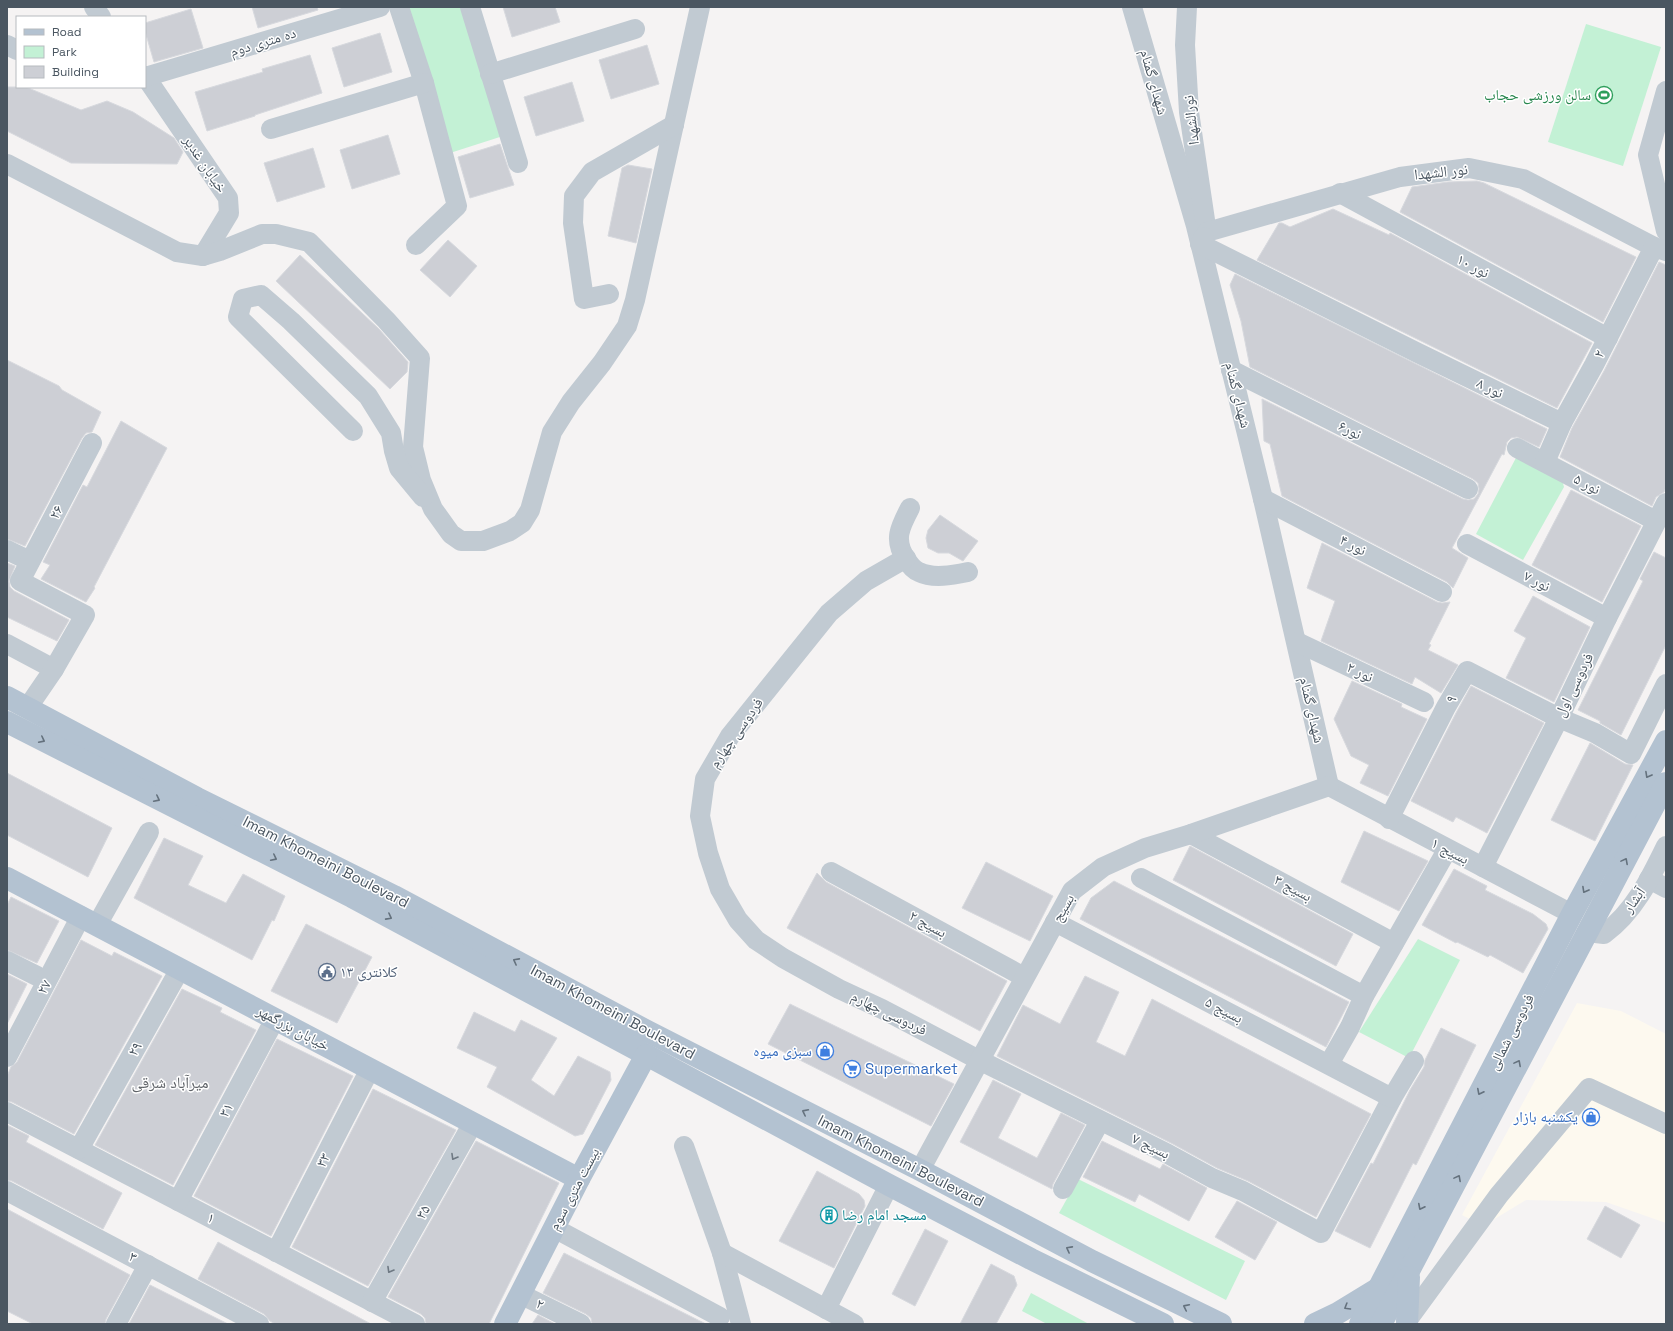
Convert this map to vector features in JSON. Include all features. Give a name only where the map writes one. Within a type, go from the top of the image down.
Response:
[{"type":"main road","name":"Imam Khomeini Boulevard","points":[[7,697],[197,798],[394,896],[647,1031],[920,1170],[1092,1261],[1221,1324]]},
{"type":"main road","name":"Imam Khomeini Boulevard","points":[[7,722],[352,897],[889,1185],[1031,1259],[1163,1324]]},
{"type":"main road","name":"فردوسی شمالی","points":[[1360,1324],[1572,914],[1666,741]]},
{"type":"main road","name":"فردوسی شمالی","points":[[1381,1324],[1666,783]]},
{"type":"main road","name":"خیابان بزرگمهر","points":[[7,878],[579,1178]]},
{"type":"main road","name":"بیست متری سوم","points":[[505,1324],[579,1178],[646,1055]]},
{"type":"main road","points":[[1406,1323],[1409,1269]]},
{"type":"main road","points":[[1315,1324],[1338,1313],[1379,1288]]},
{"type":"street","points":[[94,7],[100,16]]},
{"type":"street","name":"ده متری دوم","points":[[146,76],[380,7]]},
{"type":"street","points":[[399,7],[424,83],[457,206],[416,246]]},
{"type":"street","points":[[470,7],[518,162]]},
{"type":"street","points":[[353,431],[238,318],[243,299],[261,295],[368,396],[391,433],[399,468],[434,509],[451,534],[462,541],[483,541],[510,531],[522,523],[530,510],[552,432],[571,402],[602,363],[627,326],[636,300],[700,7]]},
{"type":"street","name":"شهدای گمنام","points":[[1132,7],[1196,226],[1203,238],[1231,370],[1263,498],[1330,786]]},
{"type":"street","name":"نورالشهدا","points":[[1187,7],[1185,45],[1189,112],[1203,238]]},
{"type":"street","points":[[490,74],[635,29]]},
{"type":"street","points":[[7,45],[16,50]]},
{"type":"street","name":"خیابان غدیر","points":[[146,77],[228,198],[229,213],[204,256]]},
{"type":"street","points":[[271,129],[424,83]]},
{"type":"street","points":[[1666,91],[1648,155],[1666,231]]},
{"type":"street","points":[[609,294],[584,299],[573,223],[574,196],[592,172],[674,124]]},
{"type":"street","points":[[7,164],[177,252],[204,256],[262,234],[276,234],[309,242],[386,320],[420,358],[413,447],[421,480],[434,509]]},
{"type":"street","name":"نور الشهدا","points":[[1203,238],[1340,193],[1400,177],[1469,168],[1523,179],[1660,249]]},
{"type":"street","name":"نور ۱۰","points":[[1340,193],[1608,338]]},
{"type":"street","name":"نور ۸","points":[[1203,238],[1418,353],[1562,423]]},
{"type":"street","name":"۲","points":[[1545,462],[1562,423],[1608,338],[1660,249]]},
{"type":"street","name":"نور۶","points":[[1231,370],[1468,489]]},
{"type":"street","name":"۲۶","points":[[54,669],[85,615],[20,581],[92,443]]},
{"type":"street","name":"نور ۵","points":[[1517,448],[1656,521]]},
{"type":"street","name":"نور ۴","points":[[1263,498],[1442,592]]},
{"type":"street","name":"فردوسی اول","points":[[1483,868],[1559,718],[1606,618],[1666,503]]},
{"type":"street","points":[[910,508],[901,524],[898,538],[899,547],[918,572],[930,575],[947,576],[968,572]]},
{"type":"street","name":"نور ۷","points":[[1467,544],[1606,618]]},
{"type":"street","points":[[7,550],[30,561]]},
{"type":"street","name":"فردوسی چهارم","points":[[906,558],[866,581],[830,613],[778,674],[730,736],[705,779],[700,816],[708,854],[720,889],[738,920],[756,940],[783,958],[840,989],[980,1060]]},
{"type":"street","name":"نور ۲","points":[[1297,642],[1424,702]]},
{"type":"street","points":[[7,644],[54,669],[28,707]]},
{"type":"street","name":"۹","points":[[1389,819],[1446,707],[1467,671],[1559,718]]},
{"type":"street","points":[[1559,718],[1595,733],[1631,754],[1666,684]]},
{"type":"street","name":"بسیج","points":[[920,1170],[1072,891],[1103,867],[1146,848],[1192,834],[1330,786]]},
{"type":"street","name":"بسیج ۱","points":[[1330,786],[1447,850],[1572,914]]},
{"type":"street","name":"۲۷","points":[[7,1057],[89,921],[149,832]]},
{"type":"street","name":"بسیج ۳","points":[[1192,834],[1394,943]]},
{"type":"street","name":"آبشار","points":[[1587,932],[1604,934],[1614,927],[1632,907],[1657,884],[1666,846]]},
{"type":"street","points":[[1329,1064],[1350,1027],[1364,996],[1447,850]]},
{"type":"street","name":"بسیج ۲","points":[[831,872],[1024,977]]},
{"type":"street","points":[[1141,878],[1364,996]]},
{"type":"street","name":"بسیج ۵","points":[[1055,922],[1392,1098]]},
{"type":"street","points":[[7,961],[37,976]]},
{"type":"street","name":"۲۹","points":[[79,1149],[180,969]]},
{"type":"street","name":"۳۱","points":[[178,1201],[275,1019]]},
{"type":"street","name":"بسیج ۷","points":[[980,1060],[1212,1178],[1243,1191],[1321,1233],[1392,1098]]},
{"type":"street","points":[[1392,1098],[1414,1061]]},
{"type":"street","name":"۳۳","points":[[276,1252],[370,1069]]},
{"type":"street","points":[[1406,1323],[1499,1195],[1589,1088],[1666,1124]]},
{"type":"street","name":"۱","points":[[7,1112],[415,1324]]},
{"type":"street","points":[[1063,1189],[1100,1121]]},
{"type":"street","name":"۳۵","points":[[372,1302],[473,1123]]},
{"type":"street","points":[[684,1146],[722,1253],[741,1324]]},
{"type":"street","points":[[826,1310],[889,1185]]},
{"type":"street","name":"۳","points":[[7,1191],[259,1324]]},
{"type":"street","points":[[554,1228],[720,1317]]},
{"type":"street","points":[[722,1253],[854,1324]]},
{"type":"street","points":[[116,1324],[148,1265]]},
{"type":"street","name":"۲","points":[[520,1294],[581,1324]]},
{"type":"shaded area","name":"یکشنبه بازار","points":[[1577,1003],[1621,1011],[1666,1034],[1666,1223],[1606,1202],[1526,1200],[1483,1226],[1462,1215]]},
{"type":"green space","points":[[408,7],[461,7],[503,136],[450,153]]},
{"type":"green space","name":"سالن ورزشی حجاب","points":[[1586,24],[1661,47],[1623,166],[1548,142]]},
{"type":"green space","points":[[1518,454],[1561,476],[1564,487],[1523,560],[1476,534]]},
{"type":"green space","points":[[1418,939],[1460,960],[1409,1058],[1359,1032]]},
{"type":"green space","points":[[1078,1179],[1245,1261],[1226,1300],[1059,1213]]},
{"type":"green space","points":[[1031,1293],[1089,1324],[1047,1324],[1022,1311]]},
{"type":"building","points":[[252,7],[317,7],[318,10],[258,28]]},
{"type":"building","points":[[503,7],[555,7],[560,22],[512,37]]},
{"type":"building","points":[[191,9],[203,48],[154,62],[146,34],[146,23]]},
{"type":"building","points":[[380,33],[392,72],[344,87],[332,48]]},
{"type":"building","points":[[647,45],[659,84],[611,99],[599,60]]},
{"type":"building","points":[[310,55],[322,93],[207,131],[195,92],[263,72],[262,69]]},
{"type":"building","points":[[572,82],[584,121],[536,136],[524,97]]},
{"type":"building","points":[[7,87],[28,88],[81,110],[107,101],[133,112],[174,138],[183,152],[177,164],[71,163],[7,131]]},
{"type":"building","points":[[388,135],[400,174],[352,189],[340,150]]},
{"type":"building","points":[[500,144],[514,185],[470,198],[458,157]]},
{"type":"building","points":[[313,148],[325,187],[277,202],[264,163]]},
{"type":"building","points":[[628,165],[652,169],[636,243],[608,236],[622,168]]},
{"type":"building","points":[[1477,181],[1484,183],[1636,257],[1603,322],[1400,212],[1412,187],[1448,182]]},
{"type":"building","points":[[1333,209],[1389,235],[1390,233],[1592,343],[1557,408],[1257,260],[1279,223],[1290,227]]},
{"type":"building","points":[[448,240],[477,266],[450,297],[420,270]]},
{"type":"building","points":[[300,255],[379,329],[408,362],[407,372],[390,389],[276,281]]},
{"type":"building","points":[[1659,262],[1666,265],[1666,487],[1664,492],[1656,497],[1652,506],[1560,457],[1572,428],[1604,371]]},
{"type":"building","points":[[1235,274],[1547,429],[1539,447],[1517,437],[1511,438],[1507,442],[1504,455],[1502,454],[1452,548],[1468,558],[1453,588],[1447,582],[1282,496],[1270,444],[1264,441],[1262,399],[1463,499],[1474,499],[1478,494],[1479,489],[1478,483],[1473,479],[1250,367],[1241,321],[1230,285]]},
{"type":"building","points":[[7,360],[59,386],[62,390],[101,412],[92,432],[86,433],[82,438],[25,546],[7,539]]},
{"type":"building","points":[[121,421],[167,448],[94,587],[95,588],[86,602],[41,579],[50,565],[43,562],[83,485],[87,487]]},
{"type":"building","points":[[1571,490],[1641,526],[1602,602],[1532,565]]},
{"type":"building","points":[[940,515],[978,541],[963,561],[949,553],[938,553],[928,548],[926,538],[928,530]]},
{"type":"building","points":[[1322,543],[1437,602],[1450,602],[1429,644],[1431,645],[1428,650],[1458,665],[1441,693],[1415,677],[1412,684],[1321,641],[1335,601],[1307,588]]},
{"type":"building","points":[[1654,552],[1666,558],[1666,645],[1621,735],[1600,723],[1600,721],[1578,710],[1643,581],[1640,579]]},
{"type":"building","points":[[7,563],[15,566],[9,581],[10,587],[14,591],[69,620],[57,641],[7,617]]},
{"type":"building","points":[[1533,596],[1590,627],[1554,702],[1506,678],[1526,638],[1514,631]]},
{"type":"building","points":[[1352,681],[1402,704],[1401,707],[1427,719],[1388,796],[1360,783],[1369,765],[1351,756],[1334,719]]},
{"type":"building","points":[[1471,686],[1544,723],[1487,833],[1456,817],[1453,822],[1411,801]]},
{"type":"building","points":[[1590,743],[1625,764],[1633,765],[1595,841],[1551,820]]},
{"type":"building","points":[[7,773],[112,828],[88,877],[7,835]]},
{"type":"building","points":[[1364,831],[1428,861],[1399,911],[1341,882]]},
{"type":"building","points":[[164,838],[203,856],[188,885],[226,903],[243,874],[285,896],[274,921],[272,920],[252,960],[134,898]]},
{"type":"building","points":[[1190,846],[1353,934],[1336,966],[1173,880]]},
{"type":"building","points":[[986,862],[1053,896],[1030,941],[962,908]]},
{"type":"building","points":[[1454,869],[1487,886],[1485,890],[1533,914],[1546,924],[1548,929],[1523,973],[1490,955],[1488,957],[1457,942],[1456,943],[1422,925]]},
{"type":"building","points":[[817,873],[826,882],[1007,981],[980,1031],[787,928]]},
{"type":"building","points":[[1114,881],[1349,1002],[1326,1047],[1080,919],[1091,898]]},
{"type":"building","points":[[11,897],[59,921],[37,963],[7,950],[7,905]]},
{"type":"building","points":[[306,924],[372,957],[337,1023],[271,991]]},
{"type":"building","points":[[81,940],[112,956],[114,952],[162,976],[74,1134],[12,1102],[7,1101],[7,1076],[11,1067],[17,1062]]},
{"type":"building","points":[[7,974],[27,984],[7,1024]]},
{"type":"building","points":[[1085,976],[1119,992],[1096,1042],[1125,1056],[1152,999],[1371,1114],[1316,1217],[1248,1181],[1217,1168],[1173,1144],[997,1056],[1023,1005],[1060,1024]]},
{"type":"building","points":[[182,989],[222,1008],[220,1012],[256,1030],[173,1185],[95,1145]]},
{"type":"building","points":[[790,1004],[954,1084],[931,1126],[768,1044]]},
{"type":"building","points":[[474,1012],[515,1032],[521,1020],[557,1038],[531,1080],[554,1096],[578,1056],[610,1072],[611,1080],[583,1134],[575,1136],[487,1087],[497,1067],[457,1048]]},
{"type":"building","points":[[1441,1028],[1476,1045],[1416,1165],[1413,1163],[1370,1248],[1335,1231],[1371,1163],[1373,1164],[1410,1090],[1424,1067],[1425,1060]]},
{"type":"building","points":[[277,1039],[353,1076],[271,1236],[194,1196]]},
{"type":"building","points":[[993,1080],[1021,1094],[998,1138],[1037,1158],[1061,1113],[1085,1125],[1053,1184],[1052,1189],[960,1142]]},
{"type":"building","points":[[373,1089],[456,1130],[368,1286],[292,1247]]},
{"type":"building","points":[[7,1125],[29,1136],[26,1142],[122,1193],[103,1229],[12,1181],[7,1180]]},
{"type":"building","points":[[476,1141],[559,1183],[489,1324],[426,1324],[425,1318],[421,1314],[388,1297]]},
{"type":"building","points":[[1102,1141],[1160,1169],[1163,1164],[1207,1188],[1189,1221],[1139,1194],[1135,1202],[1083,1177]]},
{"type":"building","name":"مسجد امام رضا","points":[[817,1171],[859,1194],[864,1200],[865,1206],[834,1268],[779,1241]]},
{"type":"building","points":[[1237,1201],[1277,1222],[1255,1260],[1215,1237]]},
{"type":"building","points":[[1605,1206],[1640,1225],[1621,1258],[1587,1239]]},
{"type":"building","points":[[7,1209],[130,1275],[106,1319],[105,1324],[33,1324],[7,1311]]},
{"type":"building","points":[[925,1229],[948,1241],[915,1306],[892,1294]]},
{"type":"building","points":[[218,1242],[371,1324],[275,1324],[264,1314],[198,1279]]},
{"type":"building","points":[[564,1253],[706,1324],[592,1324],[591,1318],[586,1314],[543,1293]]},
{"type":"building","points":[[991,1264],[1014,1276],[1017,1285],[996,1324],[960,1324]]},
{"type":"building","points":[[150,1285],[228,1324],[129,1324]]},
{"type":"building","points":[[538,1315],[555,1324],[532,1324]]},
{"type":"place","name":"سالن ورزشی حجاب","points":[[1604,95]]},
{"type":"place","name":"کلانتری ۱۳","points":[[327,972]]},
{"type":"place","name":"سبزی میوه","points":[[825,1051]]},
{"type":"place","name":"Supermarket","points":[[852,1069]]},
{"type":"place","name":"یکشنبه بازار","points":[[1591,1117]]},
{"type":"place","name":"مسجد امام رضا","points":[[829,1215]]},
{"type":"district","name":"میرآباد شرقی","points":[[170,1082]]}]
